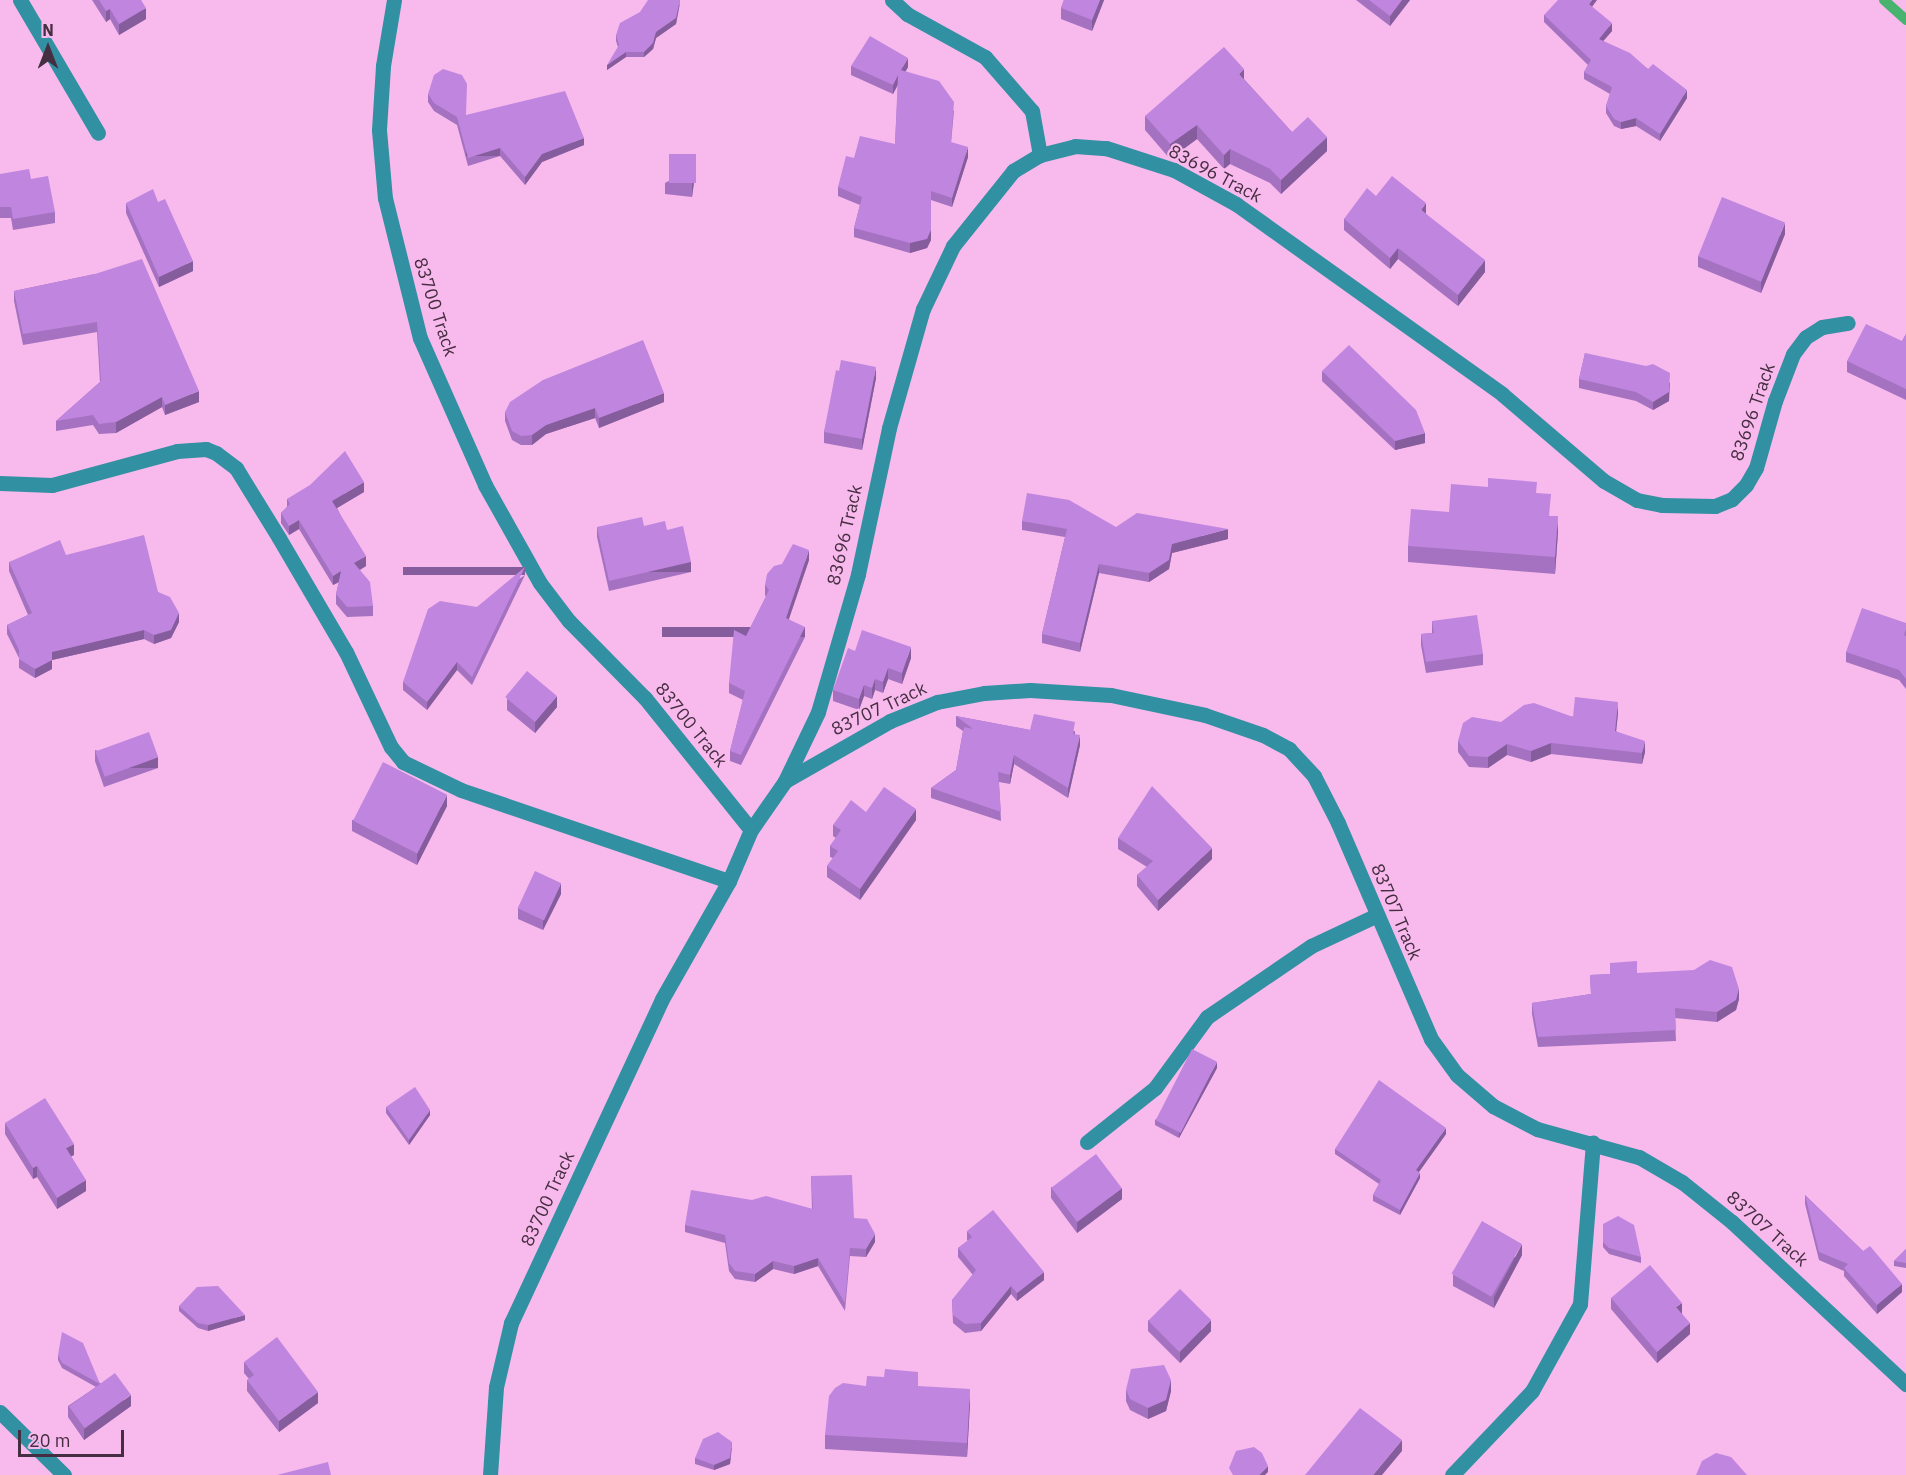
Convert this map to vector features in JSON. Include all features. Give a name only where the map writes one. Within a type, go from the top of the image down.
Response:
[{"type":"street","points":[[20,0],[98,133]]},
{"type":"street","name":"83700 Track","points":[[394,0],[383,66],[379,130],[385,198],[420,338],[485,485],[540,583],[569,621],[645,698],[751,830],[729,881],[662,999],[511,1323],[496,1387],[490,1475]]},
{"type":"street","points":[[892,0],[907,14],[985,57],[1032,111],[1040,156]]},
{"type":"street","name":"83696 Track","points":[[751,830],[785,781],[818,712],[858,574],[889,428],[923,309],[953,246],[987,200],[1014,171],[1040,156],[1075,146],[1106,148],[1174,170],[1236,204],[1502,394],[1604,481],[1623,494],[1654,504],[1697,508],[1732,499],[1756,468],[1793,354],[1806,338],[1822,327],[1848,323]]},
{"type":"street","points":[[0,483],[12,486],[52,485],[177,451],[206,449],[216,453],[236,468],[279,538],[346,652],[391,747],[403,762],[461,790],[729,881]]},
{"type":"street","name":"83707 Track","points":[[785,781],[890,721],[937,702],[984,693],[1030,690],[1111,695],[1205,715],[1263,735],[1289,749],[1314,776],[1338,823],[1376,916],[1431,1039],[1457,1075],[1493,1106],[1537,1129],[1639,1157],[1682,1182],[1732,1222],[1906,1384]]},
{"type":"street","points":[[1086,1142],[1155,1088],[1207,1017],[1311,946],[1376,916]]},
{"type":"street","points":[[1452,1475],[1532,1391],[1580,1304],[1593,1143]]},
{"type":"street","points":[[0,1412],[64,1475]]},
{"type":"building","points":[[99,0],[141,0],[146,8],[119,24],[110,9],[106,11]]},
{"type":"building","points":[[648,0],[680,0],[676,18],[656,32],[653,43],[644,52],[626,52],[607,65],[619,45],[616,35],[620,23],[640,12]]},
{"type":"building","points":[[1064,0],[1100,0],[1092,20],[1061,8]]},
{"type":"building","points":[[1369,0],[1402,0],[1390,16]]},
{"type":"building","points":[[1558,0],[1592,0],[1589,4],[1612,23],[1599,39],[1630,53],[1648,69],[1653,64],[1687,90],[1660,134],[1636,118],[1621,122],[1614,119],[1606,106],[1612,87],[1584,72],[1591,60],[1544,15]]},
{"type":"building","points":[[870,36],[908,58],[901,70],[939,81],[954,102],[951,142],[968,147],[952,198],[931,191],[931,230],[927,239],[910,243],[854,228],[862,197],[838,187],[846,156],[854,158],[860,136],[895,144],[898,75],[893,85],[851,66]]},
{"type":"building","points":[[1224,47],[1244,69],[1239,74],[1292,132],[1308,117],[1327,137],[1281,180],[1270,169],[1230,149],[1224,155],[1197,125],[1170,144],[1145,116]]},
{"type":"building","points":[[443,69],[462,75],[467,84],[466,115],[565,91],[584,138],[542,154],[525,177],[500,148],[468,158],[457,117],[434,103],[428,94],[434,75]]},
{"type":"building","points":[[669,154],[696,154],[696,183],[669,183]]},
{"type":"building","points":[[29,169],[31,179],[48,176],[55,212],[13,219],[11,207],[0,207],[0,174]]},
{"type":"building","points":[[1392,176],[1426,203],[1421,210],[1485,260],[1458,295],[1398,248],[1390,258],[1344,219],[1367,188],[1376,196]]},
{"type":"building","points":[[153,189],[158,202],[165,199],[193,261],[159,277],[126,203]]},
{"type":"building","points":[[1722,197],[1785,222],[1761,282],[1698,256]]},
{"type":"building","points":[[142,259],[199,391],[165,405],[162,397],[116,422],[99,424],[93,415],[56,421],[101,381],[97,322],[23,334],[14,291],[95,274]]},
{"type":"building","points":[[1866,324],[1902,341],[1906,334],[1906,389],[1847,361]]},
{"type":"building","points":[[643,340],[664,393],[599,418],[595,408],[546,425],[532,435],[521,436],[512,431],[505,412],[510,402],[543,380]]},
{"type":"building","points":[[1349,345],[1416,410],[1425,433],[1395,441],[1322,371]]},
{"type":"building","points":[[1585,353],[1646,366],[1653,364],[1670,373],[1669,392],[1653,402],[1636,392],[1579,379]]},
{"type":"building","points":[[841,360],[876,367],[862,439],[824,432],[836,370],[839,371]]},
{"type":"building","points":[[345,451],[364,482],[332,501],[366,556],[354,563],[370,582],[373,606],[347,607],[336,594],[341,571],[333,576],[299,520],[289,526],[281,513],[290,504],[287,499],[310,485]]},
{"type":"building","points":[[1488,478],[1537,482],[1536,493],[1551,494],[1549,516],[1558,516],[1555,557],[1408,546],[1411,509],[1449,512],[1451,484],[1488,487]]},
{"type":"building","points":[[1027,493],[1069,500],[1116,527],[1137,513],[1228,529],[1172,544],[1169,560],[1149,573],[1099,564],[1080,643],[1042,634],[1067,529],[1022,521]]},
{"type":"building","points":[[642,517],[644,526],[665,521],[667,530],[683,526],[691,562],[609,581],[597,527]]},
{"type":"building","points":[[144,535],[158,592],[170,597],[179,613],[171,630],[154,635],[144,630],[52,652],[52,660],[35,669],[19,659],[19,650],[7,625],[32,613],[9,562],[60,540],[66,555]]},
{"type":"building","points":[[793,544],[809,550],[786,618],[805,627],[741,755],[730,751],[745,691],[729,683],[734,630],[746,636],[769,590],[765,585],[767,574],[774,566],[782,564]]},
{"type":"building","points":[[525,567],[472,677],[457,662],[427,702],[403,682],[428,609],[440,601],[477,607]]},
{"type":"building","points":[[1862,608],[1906,623],[1904,635],[1906,636],[1906,679],[1899,670],[1846,652]]},
{"type":"building","points":[[1477,615],[1483,654],[1426,662],[1421,634],[1434,633],[1432,621]]},
{"type":"building","points":[[862,630],[911,647],[902,673],[888,668],[883,682],[875,679],[872,688],[864,685],[859,699],[833,690],[848,648],[855,651]]},
{"type":"building","points":[[527,671],[557,696],[535,722],[505,697]]},
{"type":"building","points":[[1575,697],[1618,702],[1615,731],[1645,741],[1642,753],[1551,743],[1531,751],[1507,744],[1488,757],[1469,756],[1458,741],[1463,723],[1472,717],[1501,722],[1524,705],[1534,703],[1573,717]]},
{"type":"building","points":[[1034,714],[1075,722],[1073,734],[1080,735],[1068,788],[1014,755],[1010,775],[998,772],[1001,812],[931,788],[956,770],[964,727],[973,729],[956,716],[1030,730]]},
{"type":"building","points":[[149,732],[158,757],[105,777],[95,751]]},
{"type":"building","points":[[383,762],[447,795],[417,853],[353,821]]},
{"type":"building","points":[[1152,786],[1212,848],[1158,900],[1137,875],[1153,861],[1118,838]]},
{"type":"building","points":[[884,787],[916,809],[860,889],[827,866],[838,851],[830,846],[841,830],[833,825],[851,800],[866,812]]},
{"type":"building","points":[[535,871],[561,883],[544,920],[518,908]]},
{"type":"building","points":[[1710,960],[1732,967],[1739,989],[1736,1000],[1717,1012],[1675,1008],[1676,1030],[1538,1037],[1532,1003],[1591,994],[1590,975],[1610,974],[1610,963],[1637,961],[1637,973],[1694,970]]},
{"type":"building","points":[[1192,1049],[1217,1062],[1181,1133],[1156,1120]]},
{"type":"building","points":[[1379,1080],[1446,1128],[1416,1170],[1420,1173],[1400,1210],[1373,1195],[1381,1180],[1335,1149]]},
{"type":"building","points":[[415,1087],[430,1110],[409,1140],[386,1107]]},
{"type":"building","points":[[45,1098],[74,1144],[66,1148],[86,1180],[57,1198],[37,1166],[33,1168],[5,1123]]},
{"type":"building","points":[[1096,1154],[1122,1188],[1077,1222],[1051,1188]]},
{"type":"building","points":[[852,1175],[854,1218],[867,1219],[875,1234],[866,1249],[850,1248],[845,1303],[818,1258],[794,1266],[773,1261],[755,1274],[735,1271],[729,1263],[725,1235],[685,1225],[691,1190],[752,1200],[766,1196],[813,1209],[811,1176]]},
{"type":"building","points":[[1805,1195],[1863,1251],[1870,1246],[1902,1284],[1877,1305],[1844,1268],[1848,1264],[1819,1252]]},
{"type":"building","points":[[993,1210],[1044,1272],[1017,1293],[1011,1286],[981,1323],[965,1324],[953,1315],[952,1300],[976,1270],[958,1248],[972,1237],[967,1231]]},
{"type":"building","points":[[1618,1216],[1634,1225],[1641,1257],[1609,1248],[1603,1242],[1603,1224]]},
{"type":"building","points":[[1482,1221],[1522,1244],[1491,1297],[1452,1274]]},
{"type":"building","points":[[1906,1249],[1906,1263],[1894,1261]]},
{"type":"building","points":[[1650,1265],[1682,1303],[1676,1307],[1690,1323],[1657,1352],[1611,1298]]},
{"type":"building","points":[[218,1286],[245,1315],[208,1325],[198,1323],[179,1306],[197,1287]]},
{"type":"building","points":[[1180,1289],[1211,1320],[1179,1352],[1148,1321]]},
{"type":"building","points":[[62,1332],[83,1343],[100,1384],[62,1363],[58,1355]]},
{"type":"building","points":[[277,1337],[318,1392],[279,1421],[247,1380],[254,1375],[244,1362]]},
{"type":"building","points":[[1164,1365],[1171,1380],[1166,1400],[1148,1408],[1130,1399],[1126,1390],[1131,1369]]},
{"type":"building","points":[[885,1369],[918,1372],[918,1386],[970,1389],[967,1443],[825,1435],[829,1396],[835,1388],[843,1383],[866,1386],[867,1376],[884,1377]]},
{"type":"building","points":[[115,1373],[131,1395],[85,1428],[69,1407]]},
{"type":"building","points":[[1360,1408],[1402,1440],[1373,1475],[1305,1475]]},
{"type":"building","points":[[718,1432],[732,1442],[730,1458],[714,1465],[695,1458],[703,1439]]},
{"type":"building","points":[[1254,1447],[1262,1453],[1268,1466],[1259,1475],[1233,1475],[1229,1468],[1236,1451]]},
{"type":"building","points":[[1716,1453],[1731,1457],[1747,1475],[1696,1475],[1702,1461]]},
{"type":"building","points":[[328,1462],[331,1475],[277,1475]]},
{"type":"waterway","points":[[1884,0],[1906,20]]}]
